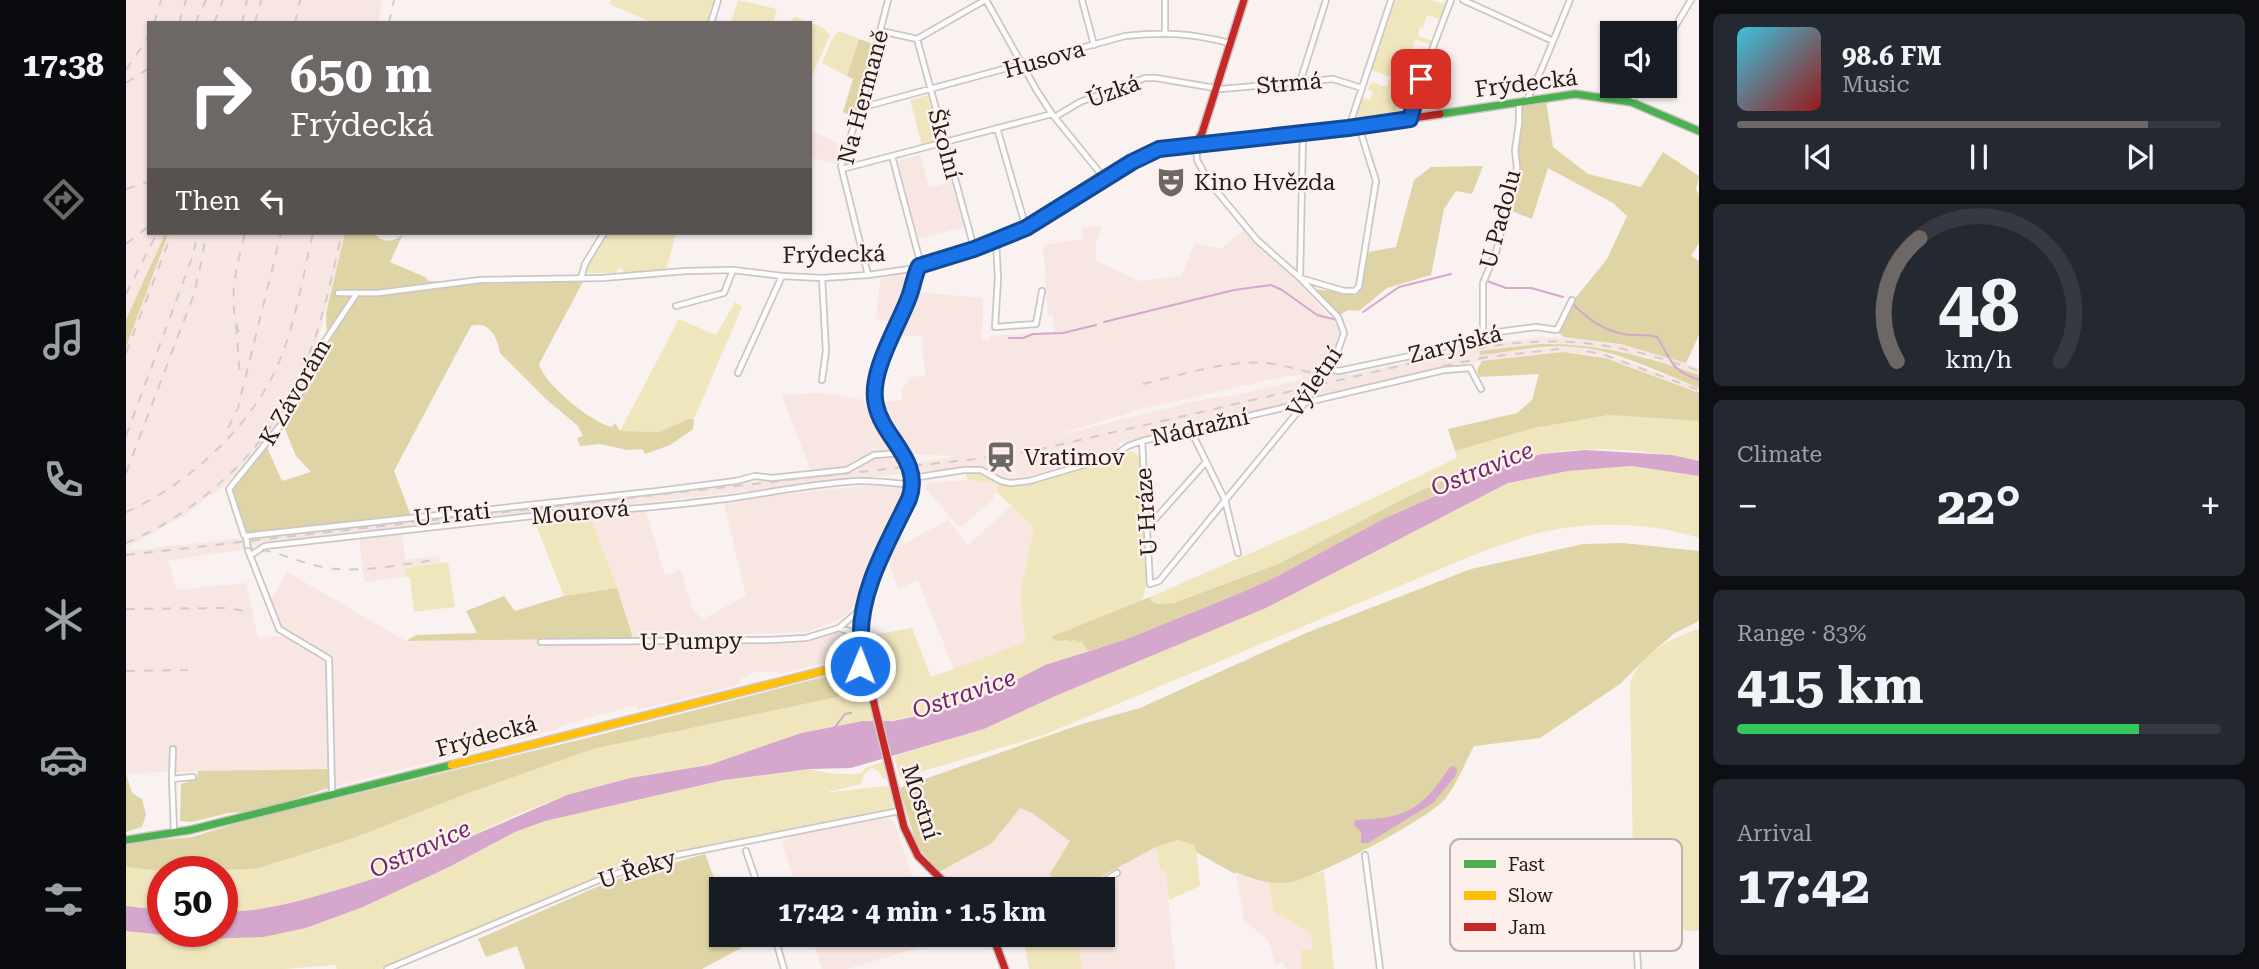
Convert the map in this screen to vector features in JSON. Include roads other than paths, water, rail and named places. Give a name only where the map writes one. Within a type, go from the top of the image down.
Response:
[{"type":"main road","points":[[1196,144],[1202,134],[1244,0]]},
{"type":"main road","name":"Frýdecká","points":[[919,267],[996,242],[1026,228],[1159,149],[1359,127],[1575,94],[1631,102],[1699,131]]},
{"type":"main road","points":[[859,662],[862,608],[872,579],[909,499],[912,481],[903,453],[879,416],[874,385],[919,267]]},
{"type":"main road","name":"Frýdecká","points":[[126,840],[174,833],[332,795],[859,662]]},
{"type":"main road","name":"Mostní","points":[[859,662],[868,676],[899,811],[911,845],[939,877]]},
{"type":"main road","points":[[997,947],[1005,969]]},
{"type":"street","points":[[711,21],[718,0]]},
{"type":"street","name":"Na Hermaně","points":[[868,275],[841,163],[860,108],[888,0]]},
{"type":"street","points":[[881,31],[917,39],[985,0],[1054,116],[1105,179]]},
{"type":"street","points":[[1082,0],[1094,45]]},
{"type":"street","points":[[1165,0],[1165,32]]},
{"type":"street","points":[[1300,82],[1326,0]]},
{"type":"street","points":[[1348,128],[1391,0]]},
{"type":"street","points":[[1410,119],[1421,79],[1451,0]]},
{"type":"street","points":[[1463,0],[1553,41]]},
{"type":"street","points":[[1523,100],[1570,0]]},
{"type":"street","points":[[1677,23],[1691,0]]},
{"type":"street","name":"Husova","points":[[860,108],[1125,36],[1165,32],[1204,36],[1230,43]]},
{"type":"street","name":"Školní","points":[[917,39],[974,249]]},
{"type":"street","name":"Úzká","points":[[842,169],[997,128],[1054,116],[1080,102],[1145,78],[1216,89]]},
{"type":"street","name":"Strmá","points":[[1216,89],[1333,79],[1362,88]]},
{"type":"street","points":[[1631,102],[1633,98]]},
{"type":"street","name":"U Padolu","points":[[1483,336],[1484,280],[1496,252],[1517,168],[1515,150],[1523,100]]},
{"type":"street","points":[[1303,134],[1300,278],[1344,291],[1358,289],[1376,181],[1359,127]]},
{"type":"street","points":[[997,128],[1024,221]]},
{"type":"street","name":"Výletní","points":[[1150,584],[1159,581],[1305,403],[1343,341],[1344,333],[1339,319],[1300,278],[1257,240],[1209,182],[1197,160],[1196,144]]},
{"type":"street","points":[[892,156],[919,267]]},
{"type":"street","points":[[581,278],[585,264],[603,235]]},
{"type":"street","points":[[996,242],[998,278],[995,327],[1035,324],[1042,291]]},
{"type":"street","name":"Frýdecká","points":[[338,293],[480,280],[733,270],[822,278],[868,275],[919,267]]},
{"type":"street","points":[[677,306],[724,293],[733,270]]},
{"type":"street","points":[[738,373],[782,276]]},
{"type":"street","points":[[822,278],[826,351],[822,380]]},
{"type":"street","name":"K Závorám","points":[[245,535],[229,489],[281,426],[323,344],[358,293]]},
{"type":"street","name":"Zaryjská","points":[[1326,368],[1339,371],[1410,356],[1483,336],[1536,327],[1557,330],[1571,302]]},
{"type":"street","name":"Nádražní","points":[[912,481],[964,470],[981,470],[1001,481],[1029,481],[1114,456],[1142,441],[1465,367],[1470,368],[1480,389]]},
{"type":"street","points":[[1190,429],[1225,500],[1238,553]]},
{"type":"street","name":"U Hráze","points":[[1142,441],[1150,584]]},
{"type":"street","name":"U Trati","points":[[245,535],[671,489],[736,481],[748,477],[772,478],[847,470],[874,454],[903,453]]},
{"type":"street","points":[[1147,527],[1206,462]]},
{"type":"street","name":"Mourová","points":[[251,555],[265,546],[559,513],[591,513],[685,504],[837,483],[912,481]]},
{"type":"street","points":[[245,535],[279,629],[329,659],[332,795]]},
{"type":"street","name":"U Pumpy","points":[[541,642],[806,638],[839,628],[862,608]]},
{"type":"street","points":[[839,628],[861,635]]},
{"type":"street","points":[[173,749],[174,833]]},
{"type":"street","points":[[172,779],[193,777]]},
{"type":"street","name":"U Řeky","points":[[387,969],[607,877],[646,864],[811,827],[899,811]]},
{"type":"street","points":[[746,851],[755,877]]},
{"type":"street","points":[[1365,855],[1380,969]]},
{"type":"street","points":[[1111,877],[1117,873]]},
{"type":"street","points":[[778,947],[784,969]]},
{"type":"street","points":[[1636,951],[1637,969]]},
{"type":"waterway","points":[[1363,312],[1399,287],[1451,274]]},
{"type":"waterway","points":[[1487,281],[1506,288],[1531,288],[1563,297]]},
{"type":"waterway","points":[[1104,322],[1234,290],[1271,285],[1317,315],[1337,320]]},
{"type":"waterway","points":[[1571,302],[1588,318],[1608,329],[1623,334],[1657,337],[1677,368],[1699,380]]},
{"type":"waterway","points":[[1009,338],[1063,333],[1096,325]]},
{"type":"waterway","points":[[835,727],[845,714],[851,713]]},
{"type":"railway","points":[[155,21],[161,0]]},
{"type":"railway","points":[[180,21],[186,0]]},
{"type":"railway","points":[[196,21],[206,0]]},
{"type":"railway","points":[[215,21],[223,0]]},
{"type":"railway","points":[[242,21],[247,0]]},
{"type":"railway","points":[[256,21],[261,0]]},
{"type":"railway","points":[[295,21],[300,0]]},
{"type":"railway","points":[[389,21],[394,0]]},
{"type":"railway","points":[[126,70],[147,39]]},
{"type":"railway","points":[[126,83],[147,69]]},
{"type":"railway","points":[[126,189],[147,183]]},
{"type":"railway","points":[[126,244],[147,228]]},
{"type":"railway","points":[[126,294],[156,235]]},
{"type":"railway","points":[[126,353],[171,235]]},
{"type":"railway","points":[[126,473],[194,294],[205,235]]},
{"type":"railway","points":[[239,332],[235,320],[234,295],[236,270],[245,235]]},
{"type":"railway","points":[[228,428],[238,408],[281,235]]},
{"type":"railway","points":[[126,512],[149,501],[195,469],[236,430],[253,408],[268,385],[285,347],[313,235]]},
{"type":"railway","points":[[126,543],[185,511],[211,491],[236,468],[278,416],[314,342],[342,235]]},
{"type":"railway","points":[[126,436],[196,242]]},
{"type":"railway","points":[[236,325],[240,377]]},
{"type":"railway","points":[[126,555],[1001,456],[1500,345],[1529,342],[1586,343],[1641,353],[1699,371]]},
{"type":"railway","points":[[1479,358],[1559,349]]},
{"type":"railway","points":[[1587,351],[1605,355],[1699,390]]},
{"type":"railway","points":[[1443,366],[1488,357]]},
{"type":"railway","points":[[1143,384],[1204,369],[1251,363],[1275,364],[1335,376]]},
{"type":"railway","points":[[244,548],[266,551],[317,566],[341,569],[368,569],[436,560]]},
{"type":"railway","points":[[126,609],[225,608],[252,612]]},
{"type":"railway","points":[[126,671],[188,670]]},
{"type":"place","name":"Kino Hvězda","points":[[1171,182]]},
{"type":"place","name":"Vratimov","points":[[1001,457]]},
{"type":"water label","name":"Ostravice","points":[[1482,469]]},
{"type":"water label","name":"Ostravice","points":[[964,694]]},
{"type":"water label","name":"Ostravice","points":[[420,849]]}]
